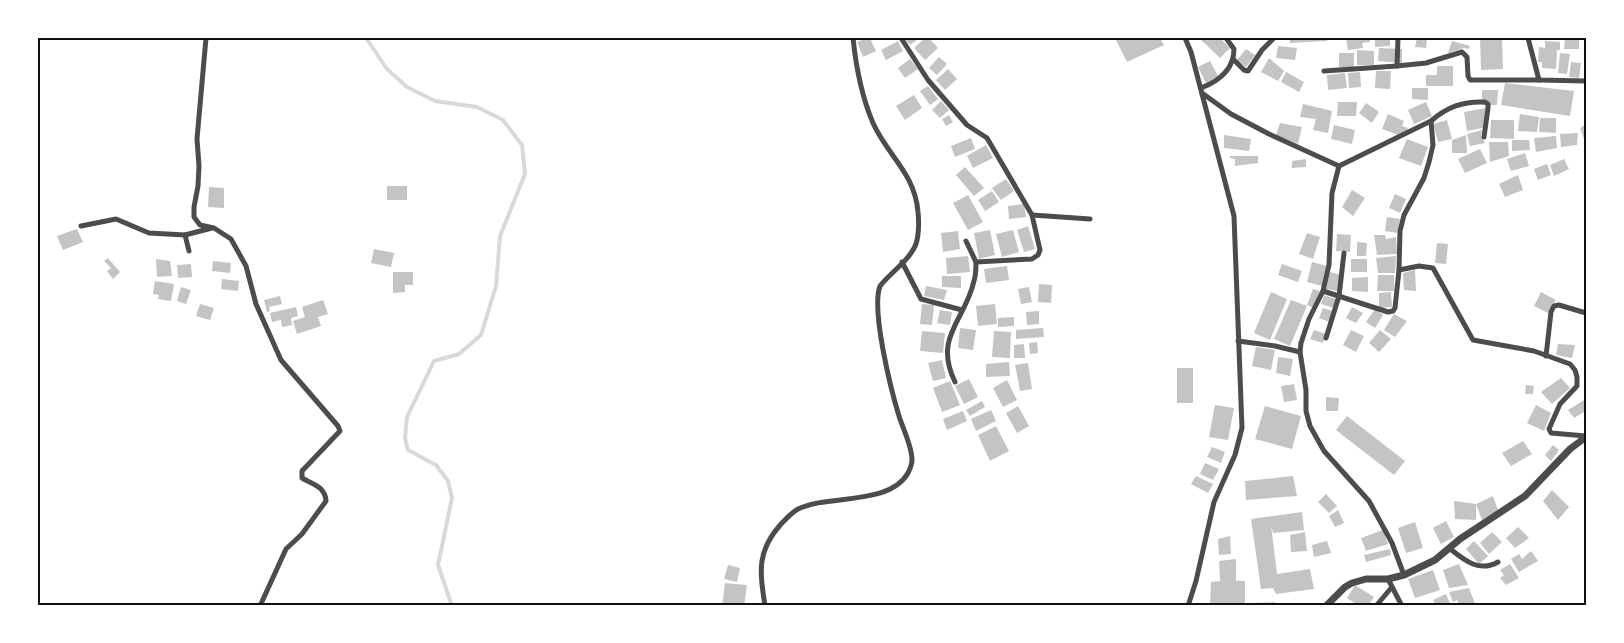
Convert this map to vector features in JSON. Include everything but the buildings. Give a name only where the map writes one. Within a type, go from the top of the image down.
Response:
[{"type":"street","points":[[206,38],[197,139],[199,166],[194,212],[197,223],[214,228],[231,239],[241,255],[260,315],[280,360],[340,431],[302,471],[302,477],[319,486],[326,496],[326,501],[302,534],[286,549],[260,606]]},
{"type":"street","points":[[765,606],[760,570],[762,558],[774,532],[791,513],[808,505],[879,493],[900,482],[910,469],[912,456],[891,392],[877,304],[880,286],[915,245],[919,218],[918,202],[909,177],[874,126],[865,104],[853,38]]},
{"type":"street","points":[[901,38],[928,80],[966,125],[987,138],[1032,215],[1040,250],[1036,257],[976,262]]},
{"type":"street","points":[[1185,38],[1191,52],[1234,216],[1242,409],[1240,435],[1235,455],[1214,502],[1188,606]]},
{"type":"street","points":[[1201,91],[1219,80],[1228,70],[1234,49],[1226,38]]},
{"type":"street","points":[[1233,59],[1244,70],[1248,70],[1274,38]]},
{"type":"street","points":[[1397,66],[1398,38]]},
{"type":"street","points":[[1528,38],[1539,80]]},
{"type":"street","points":[[1324,71],[1426,63],[1462,52],[1467,57],[1470,80],[1587,81]]},
{"type":"street","points":[[1201,91],[1231,114],[1339,166]]},
{"type":"street","points":[[1404,575],[1392,543],[1369,501],[1324,451],[1310,426],[1306,411],[1306,390],[1300,352],[1309,319],[1323,291],[1329,266],[1332,193],[1339,166],[1431,121],[1445,110],[1460,104],[1485,102],[1488,104],[1484,137]]},
{"type":"street","points":[[1323,291],[1388,312],[1395,308],[1400,270],[1400,231],[1404,215],[1424,178],[1434,145],[1431,121]]},
{"type":"street","points":[[1032,215],[1090,219]]},
{"type":"street","points":[[81,226],[116,219],[149,232],[185,235],[214,228]]},
{"type":"street","points":[[185,235],[189,251]]},
{"type":"street","points":[[955,382],[947,363],[948,343],[974,282],[976,262],[966,241]]},
{"type":"street","points":[[1326,338],[1339,296],[1344,253]]},
{"type":"street","points":[[902,262],[921,299],[962,310]]},
{"type":"street","points":[[1400,270],[1419,266],[1433,268],[1473,340],[1534,351],[1570,364],[1575,370],[1578,382],[1575,390],[1560,404],[1549,429],[1551,433],[1557,435],[1587,436]]},
{"type":"street","points":[[1546,356],[1551,312],[1554,306],[1558,305],[1587,313]]},
{"type":"street","points":[[1238,341],[1300,352]]},
{"type":"street","points":[[1326,606],[1352,583],[1366,579],[1388,579],[1404,575],[1428,564],[1460,539],[1525,496],[1570,449],[1587,436]]},
{"type":"street","points":[[1449,548],[1462,559],[1479,567],[1491,566],[1498,562]]},
{"type":"street","points":[[1388,579],[1402,606]]},
{"type":"street","points":[[1376,606],[1392,587]]},
{"type":"waterway","points":[[366,38],[387,69],[407,87],[435,101],[477,107],[503,120],[522,145],[525,174],[500,236],[496,286],[481,335],[459,354],[434,361],[407,417],[405,438],[408,450],[436,465],[448,481],[452,498],[438,565],[452,606]]}]
